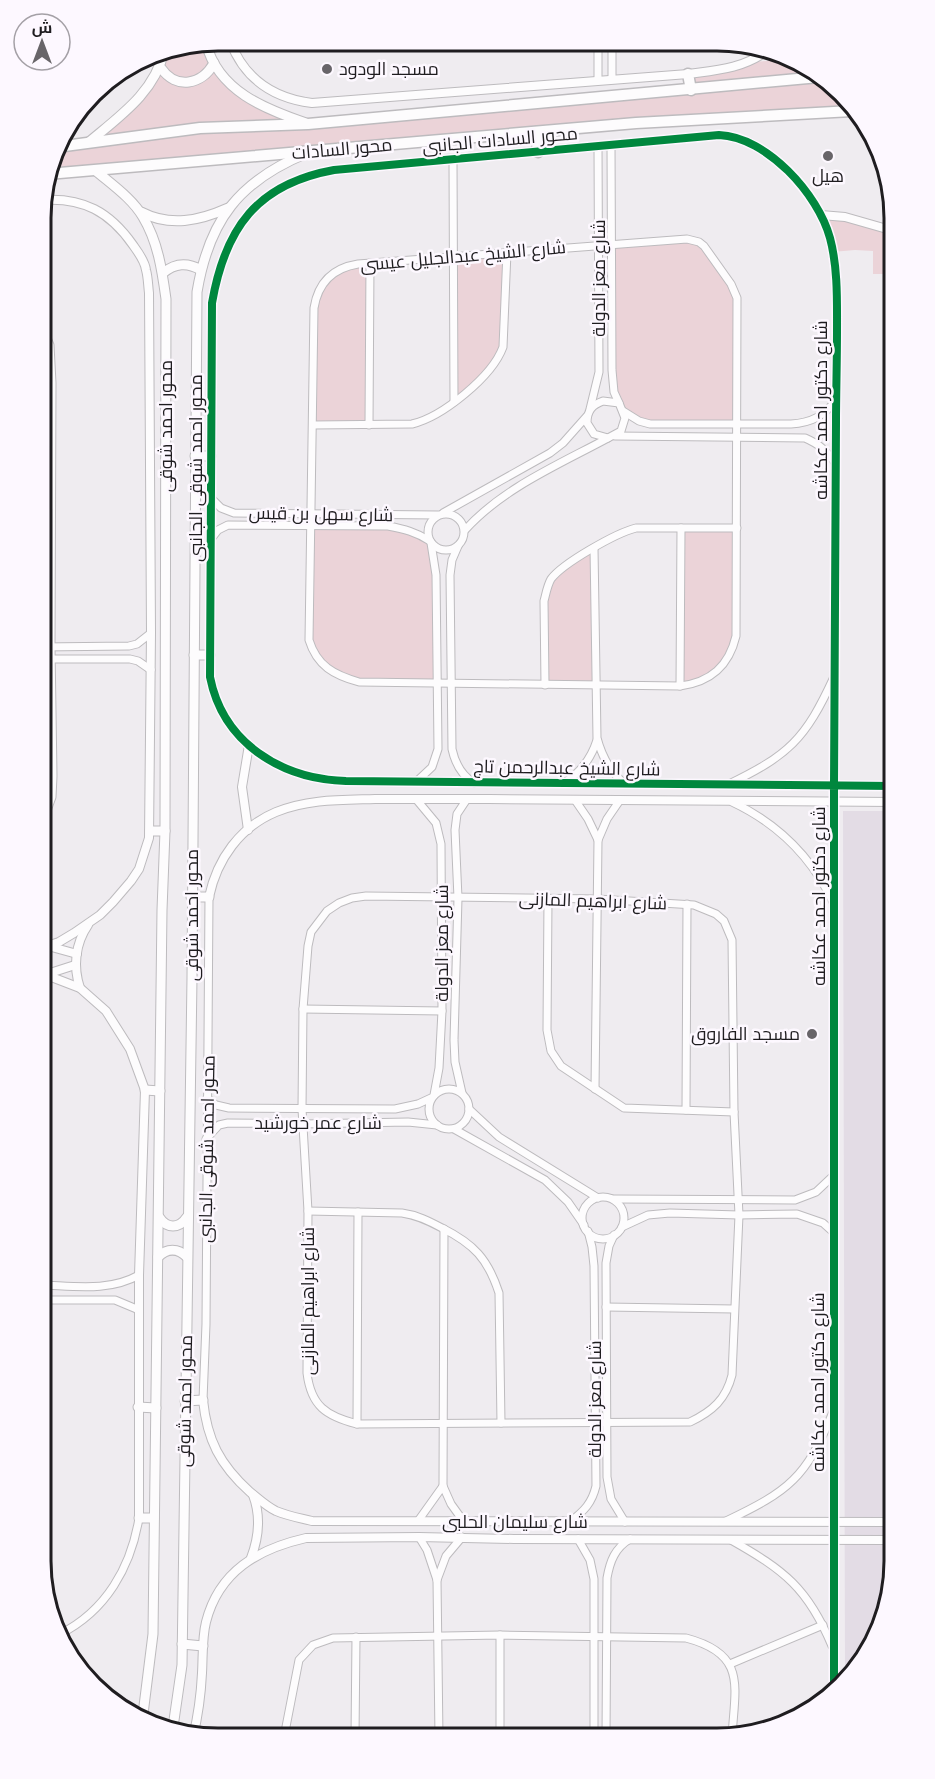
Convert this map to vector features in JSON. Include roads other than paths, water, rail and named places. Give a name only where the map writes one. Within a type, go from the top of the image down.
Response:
[{"type":"main road","points":[[209,51],[214,63],[230,83],[247,98],[267,110],[309,124]]},
{"type":"main road","points":[[89,142],[133,105],[152,82],[162,61]]},
{"type":"main road","points":[[160,68],[173,80],[190,82],[206,75],[214,63]]},
{"type":"main road","points":[[688,74],[691,90]]},
{"type":"main road","name":"محور السادات","points":[[68,145],[200,128],[309,124],[808,78]]},
{"type":"main road","name":"محور السادات","points":[[57,173],[636,123],[846,111]]},
{"type":"main road","points":[[536,132],[538,152]]},
{"type":"main road","name":"محور احمد شوقى","points":[[174,1722],[182,1665],[192,897],[196,314],[201,270],[214,230],[229,207],[269,172],[310,152]]},
{"type":"main road","name":"محور احمد شوقى","points":[[95,170],[138,211],[156,244],[166,299],[165,831],[162,910],[153,1634],[143,1710]]},
{"type":"main road","points":[[138,211],[165,220],[183,222],[202,219],[229,207]]},
{"type":"main road","points":[[162,273],[172,266],[184,264],[201,270]]},
{"type":"main road","points":[[195,456],[211,456]]},
{"type":"main road","points":[[194,655],[210,655]]},
{"type":"main road","points":[[150,831],[165,831]]},
{"type":"main road","points":[[192,897],[209,897]]},
{"type":"main road","points":[[145,1090],[160,1091]]},
{"type":"main road","points":[[159,1217],[164,1224],[175,1227],[183,1224],[188,1217]]},
{"type":"main road","points":[[158,1257],[171,1250],[178,1251],[187,1257]]},
{"type":"main road","points":[[185,1401],[203,1400]]},
{"type":"main road","points":[[138,1407],[156,1408]]},
{"type":"main road","points":[[139,1518],[154,1518]]},
{"type":"main road","points":[[182,1644],[203,1646]]},
{"type":"street","points":[[235,51],[246,71],[257,82],[290,99],[312,103],[598,79],[688,74],[733,68],[758,56]]},
{"type":"street","points":[[598,51],[598,79]]},
{"type":"street","points":[[612,51],[612,78]]},
{"type":"street","name":"محور السادات الجانبى","points":[[267,196],[288,183],[310,175],[334,171],[719,135],[740,138]]},
{"type":"street","name":"شارع دكتور احمد عكاشه","points":[[740,138],[771,156],[793,176],[821,215],[830,237],[836,289],[834,1680]]},
{"type":"street","name":"شارع معز الدولة","points":[[611,145],[612,370],[614,392],[619,403]]},
{"type":"street","name":"شارع معز الدولة","points":[[440,514],[550,453],[563,443],[589,412],[598,372],[598,146]]},
{"type":"street","points":[[453,160],[454,402]]},
{"type":"street","name":"محور احمد شوقى الجانبى","points":[[249,745],[227,722],[219,708],[210,676],[212,303],[216,278],[232,235],[267,196]]},
{"type":"street","points":[[52,199],[79,202],[102,213],[122,230],[137,250],[146,268],[149,293],[150,831],[143,860],[131,881],[92,921],[81,936],[75,965],[80,988]]},
{"type":"street","points":[[821,215],[845,217],[884,228]]},
{"type":"street","name":"شارع الشيخ عبدالجليل عيسى","points":[[693,239],[704,246],[731,284],[737,298],[736,636],[727,661],[718,672],[707,679],[680,686],[359,682],[334,674],[317,659],[309,639],[314,308],[321,286],[337,270],[347,266],[611,244],[693,239]]},
{"type":"street","points":[[313,425],[425,422],[454,402],[493,368],[503,347],[507,252]]},
{"type":"street","points":[[369,425],[370,263]]},
{"type":"street","points":[[51,364],[51,800]]},
{"type":"street","points":[[622,411],[639,421],[650,424],[804,423],[817,419],[828,411],[836,400]]},
{"type":"street","points":[[465,530],[477,517],[507,493],[611,437],[624,425],[625,418],[619,403],[603,401],[596,404],[589,412],[587,423],[594,434],[611,437],[805,438],[823,448],[836,464]]},
{"type":"street","name":"شارع سهل بن قيس","points":[[211,498],[221,508],[234,513],[440,514]]},
{"type":"street","points":[[416,799],[416,782],[432,767],[438,749],[436,575],[428,526],[440,514],[451,514],[458,517],[465,530],[452,560],[450,575],[452,748],[453,757],[461,772],[474,783]]},
{"type":"street","name":"شارع سهل بن قيس","points":[[211,540],[218,530],[228,525],[403,528],[431,542]]},
{"type":"street","points":[[545,685],[544,602],[546,590],[559,570],[623,531],[636,528],[737,528]]},
{"type":"street","points":[[680,686],[681,528]]},
{"type":"street","points":[[431,542],[444,550],[458,546]]},
{"type":"street","points":[[594,548],[597,738],[607,764],[618,779],[625,784]]},
{"type":"street","points":[[51,647],[129,646],[137,644],[151,633]]},
{"type":"street","points":[[51,659],[130,659],[151,670]]},
{"type":"street","points":[[727,785],[766,765],[795,742],[817,712],[835,675]]},
{"type":"street","points":[[563,783],[585,764],[597,738]]},
{"type":"street","points":[[248,830],[242,787],[249,745]]},
{"type":"street","name":"شارع الشيخ عبدالرحمن تاج","points":[[249,745],[278,765],[311,778],[328,781],[884,786]]},
{"type":"street","name":"شارع معز الدولة","points":[[416,799],[431,815],[438,829],[442,897],[442,1011],[439,1068],[433,1097]]},
{"type":"street","name":"شارع معز الدولة","points":[[462,1093],[455,1062],[454,1040],[458,898],[455,830],[457,814],[468,799]]},
{"type":"street","name":"شارع الشيخ عبدالرحمن تاج","points":[[209,897],[213,877],[225,854],[248,830],[263,818],[300,804],[321,801],[468,799],[884,802]]},
{"type":"street","points":[[575,800],[598,840]]},
{"type":"street","points":[[595,1089],[598,840],[607,819],[620,800]]},
{"type":"street","points":[[730,801],[770,824],[797,847],[818,874],[834,906]]},
{"type":"street","name":"محور احمد شوقى الجانبى","points":[[203,1400],[206,1324],[209,897]]},
{"type":"street","name":"شارع ابراهيم المازنى","points":[[352,898],[458,898],[597,899],[687,904],[716,914],[724,921],[732,940],[739,1215],[732,1375],[726,1393],[714,1408],[690,1422],[357,1425],[338,1419],[316,1403],[309,1384],[308,1211],[302,1108],[303,1009],[311,932],[327,911],[352,898]]},
{"type":"street","points":[[548,900],[547,1030],[550,1051],[561,1066],[616,1105],[624,1108],[735,1112]]},
{"type":"street","points":[[686,1110],[687,904]]},
{"type":"street","points":[[51,944],[92,921]]},
{"type":"street","points":[[51,948],[77,954]]},
{"type":"street","points":[[51,972],[75,965]]},
{"type":"street","points":[[51,977],[80,988],[106,1011],[119,1029],[139,1069],[145,1090],[139,1275],[139,1518],[135,1541],[117,1582],[104,1600],[87,1617],[67,1631]]},
{"type":"street","points":[[303,1009],[442,1011]]},
{"type":"street","points":[[469,1109],[465,1121],[454,1129],[448,1130],[432,1121],[428,1110],[433,1097],[446,1089],[462,1093],[469,1109],[499,1137],[598,1198],[795,1200],[816,1192],[833,1176]]},
{"type":"street","name":"شارع عمر خورشيد","points":[[207,1098],[216,1105],[229,1108],[395,1109],[418,1104],[433,1097]]},
{"type":"street","name":"شارع عمر خورشيد","points":[[206,1139],[224,1123],[408,1122],[437,1125]]},
{"type":"street","name":"شارع معز الدولة","points":[[454,1129],[545,1180],[568,1202],[586,1228],[592,1247],[596,1486],[594,1497],[589,1505],[571,1522]]},
{"type":"street","points":[[598,1198],[592,1201],[584,1211],[586,1228],[592,1235],[603,1238],[614,1235],[622,1227],[639,1218],[658,1214],[797,1214],[817,1220],[833,1232]]},
{"type":"street","points":[[614,1199],[624,1214],[622,1227]]},
{"type":"street","points":[[308,1211],[415,1215],[473,1246],[485,1260],[500,1293],[501,1423]]},
{"type":"street","points":[[357,1425],[358,1212]]},
{"type":"street","points":[[444,1229],[443,1486],[464,1522]]},
{"type":"street","name":"شارع معز الدولة","points":[[614,1235],[606,1263],[609,1488],[611,1499],[625,1522]]},
{"type":"street","points":[[51,1285],[104,1287],[128,1281],[139,1275]]},
{"type":"street","points":[[51,1300],[115,1300],[139,1310]]},
{"type":"street","points":[[606,1307],[734,1309]]},
{"type":"street","name":"شارع سليمان الحلبى","points":[[203,1400],[206,1425],[219,1457],[232,1475],[266,1506],[287,1515],[312,1521],[884,1522]]},
{"type":"street","points":[[723,1522],[766,1502],[782,1492],[796,1478],[810,1461],[820,1443],[834,1409]]},
{"type":"street","points":[[418,1521],[443,1486]]},
{"type":"street","points":[[251,1558],[258,1532],[258,1516],[252,1494]]},
{"type":"street","points":[[258,1516],[266,1506]]},
{"type":"street","points":[[513,1539],[514,1522]]},
{"type":"street","points":[[682,1523],[682,1539]]},
{"type":"street","points":[[258,1532],[263,1540],[274,1547]]},
{"type":"street","points":[[419,1537],[427,1550],[437,1580],[439,1728]]},
{"type":"street","points":[[437,1580],[446,1556],[462,1537]]},
{"type":"street","name":"شارع سليمان الحلبى","points":[[203,1646],[205,1624],[211,1605],[222,1586],[251,1558],[274,1547],[306,1538],[884,1540]]},
{"type":"street","points":[[578,1539],[593,1569],[594,1728]]},
{"type":"street","points":[[606,1728],[607,1578],[609,1566],[620,1545],[630,1539]]},
{"type":"street","points":[[729,1539],[757,1554],[790,1578],[804,1594],[823,1625],[834,1649]]},
{"type":"street","points":[[730,1664],[823,1625]]},
{"type":"street","points":[[500,1635],[500,1728]]},
{"type":"street","points":[[286,1728],[299,1660],[305,1651],[322,1640],[356,1637],[500,1635],[686,1638],[698,1641],[710,1647],[730,1664],[734,1672],[732,1727]]},
{"type":"street","points":[[355,1728],[356,1637]]},
{"type":"street","points":[[195,1727],[203,1646]]},
{"type":"place","name":"مسجد الودود","points":[[327,69]]},
{"type":"place","name":"هيل","points":[[828,156]]},
{"type":"place","name":"مسجد الفاروق","points":[[812,1034]]}]
